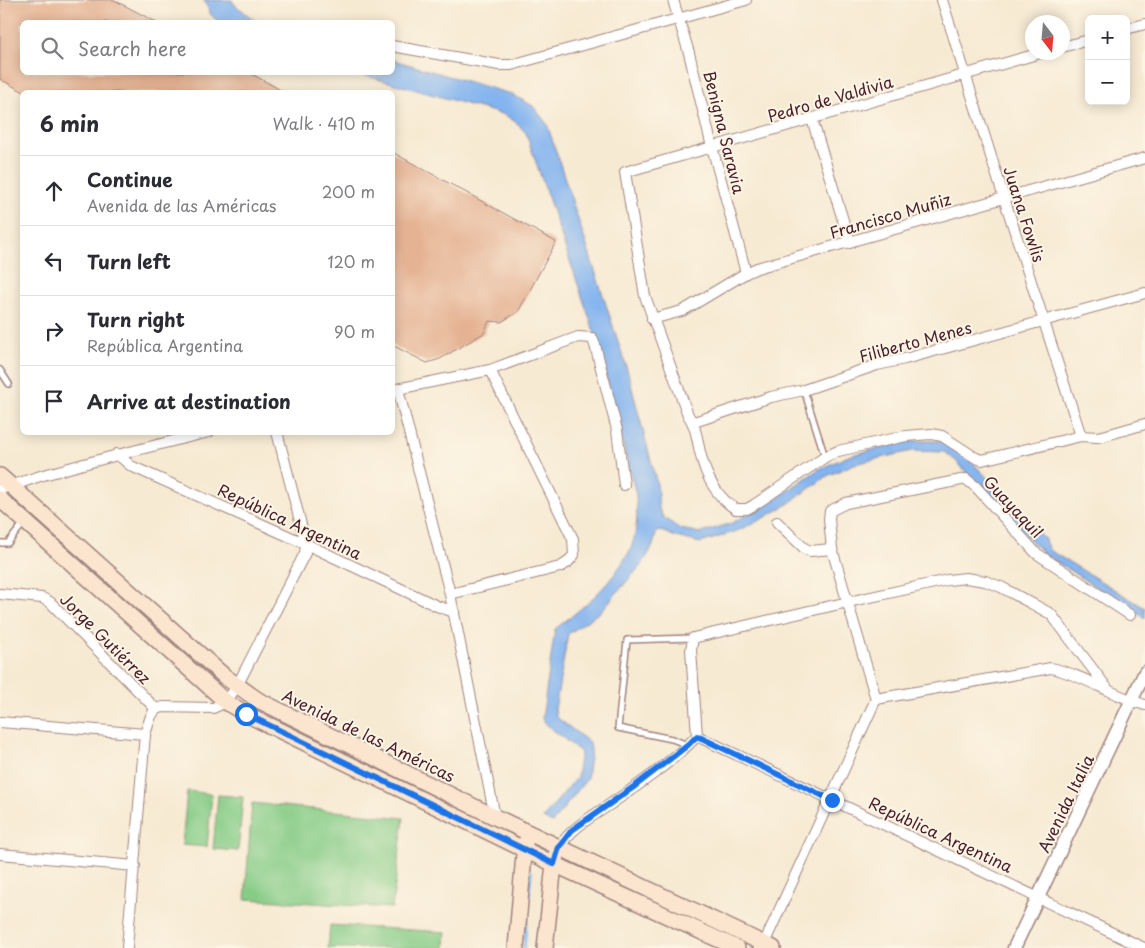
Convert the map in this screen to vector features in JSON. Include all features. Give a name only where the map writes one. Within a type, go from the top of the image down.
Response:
[{"type":"main road","name":"Avenida de las Américas","points":[[4,484],[224,676],[258,700],[495,817],[765,946]]},
{"type":"main road","points":[[0,499],[226,702],[246,714],[554,864],[737,948]]},
{"type":"main road","points":[[516,948],[526,831]]},
{"type":"main road","points":[[545,948],[554,864],[559,847]]},
{"type":"street","name":"Benigna Saravia","points":[[673,0],[689,53],[746,273]]},
{"type":"street","points":[[395,47],[499,65],[510,65],[746,0]]},
{"type":"street","name":"Juana Fowlis","points":[[942,0],[1081,436]]},
{"type":"street","points":[[1130,28],[1145,24]]},
{"type":"street","points":[[1070,45],[1085,41]]},
{"type":"street","name":"Pedro de Valdivia","points":[[652,319],[645,296],[625,172],[1025,58]]},
{"type":"street","points":[[812,119],[850,243]]},
{"type":"street","name":"Francisco Muñiz","points":[[652,319],[691,306],[746,273],[1145,158]]},
{"type":"street","name":"Filiberto Menes","points":[[694,422],[770,397],[804,390],[876,364],[905,359],[1145,293]]},
{"type":"street","points":[[652,319],[688,415],[694,422],[700,452],[709,478],[722,498],[736,509],[747,509],[825,457]]},
{"type":"street","points":[[495,817],[450,594],[396,390],[490,370],[578,337],[592,338],[617,430],[624,485]]},
{"type":"street","points":[[450,594],[560,567],[567,563],[574,554],[573,539],[490,370]]},
{"type":"street","name":"Guayaquil","points":[[825,457],[838,451],[906,436],[931,434],[949,440],[982,460],[1081,436],[1097,437],[1145,424]]},
{"type":"street","points":[[0,499],[4,484],[196,435]]},
{"type":"street","points":[[127,948],[145,734],[151,716],[156,709],[163,707],[213,708],[226,702],[237,686],[302,559],[306,544],[278,435]]},
{"type":"street","name":"República Argentina","points":[[117,454],[131,466],[306,544],[437,606],[454,612]]},
{"type":"street","name":"Guayaquil","points":[[832,549],[830,511],[846,503],[966,479],[976,487],[1036,553],[1130,616]]},
{"type":"street","points":[[765,946],[767,937],[832,800],[876,699],[832,549],[810,551],[804,548],[777,522]]},
{"type":"street","points":[[559,847],[572,830],[635,786],[697,736],[693,638],[948,580],[966,578],[985,581],[1001,587],[1051,614],[1108,689]]},
{"type":"street","name":"Jorge Gutiérrez","points":[[0,594],[42,598],[50,602],[156,709]]},
{"type":"street","points":[[876,699],[1051,668],[1108,689],[1132,702],[1145,705]]},
{"type":"street","name":"Avenida Italia","points":[[1014,948],[1145,672]]},
{"type":"street","points":[[0,722],[145,734]]},
{"type":"street","name":"República Argentina","points":[[697,736],[1038,896],[1144,948]]},
{"type":"street","points":[[0,854],[134,866]]},
{"type":"lane","points":[[0,370],[8,384]]},
{"type":"lane","points":[[804,390],[825,457]]},
{"type":"lane","points":[[0,543],[8,543],[25,521]]},
{"type":"lane","points":[[688,745],[672,739],[618,728],[628,640],[693,638]]},
{"type":"green space","points":[[187,791],[212,794],[207,847],[182,845]]},
{"type":"green space","points":[[218,795],[243,797],[238,851],[213,849]]},
{"type":"green space","points":[[252,803],[404,818],[392,908],[245,899]]},
{"type":"green space","points":[[330,925],[446,932],[445,948],[328,948]]},
{"type":"water","points":[[204,0],[232,0],[234,4],[254,20],[216,20],[211,15]]},
{"type":"water","points":[[395,61],[511,94],[533,106],[547,124],[627,369],[657,484],[659,509],[663,517],[680,529],[701,533],[732,523],[777,498],[819,469],[851,455],[910,441],[944,441],[960,451],[974,464],[1044,538],[1049,550],[1145,608],[1145,618],[1044,554],[956,461],[945,452],[912,451],[854,464],[827,476],[785,506],[737,531],[701,543],[661,531],[656,533],[653,546],[643,563],[600,612],[568,634],[555,709],[556,717],[589,742],[591,749],[587,779],[552,823],[543,818],[577,777],[581,752],[550,728],[542,719],[555,629],[599,592],[629,552],[636,529],[636,495],[596,337],[526,133],[517,123],[505,115],[363,75],[395,75]]},
{"type":"building","points":[[0,0],[114,0],[152,20],[20,20],[20,75],[253,75],[280,90],[20,90],[0,79]]},
{"type":"building","points":[[395,154],[556,242],[518,312],[501,322],[489,321],[484,333],[440,359],[427,363],[395,347]]},
{"type":"waterway","points":[[524,948],[531,872]]},
{"type":"route","points":[[246,714],[554,864],[559,847],[566,835],[635,786],[697,736],[832,800]]}]
